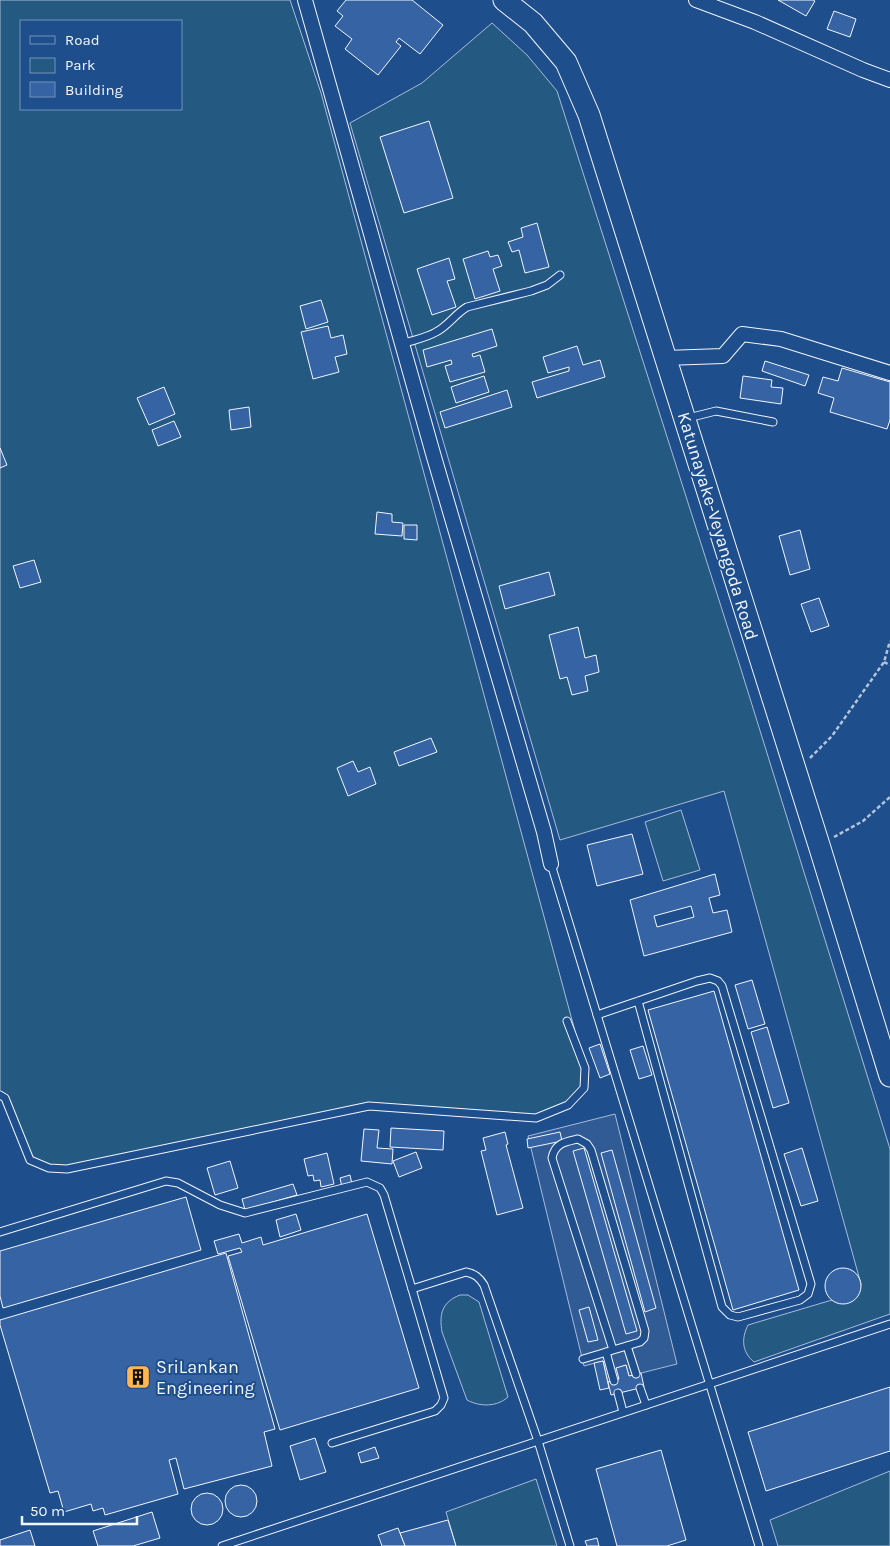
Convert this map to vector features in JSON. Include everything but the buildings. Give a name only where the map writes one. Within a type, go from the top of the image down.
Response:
[{"type":"main road","name":"Katunayake-Veyangoda Road","points":[[504,0],[533,23],[566,62],[589,115],[890,1076]]},
{"type":"street","points":[[305,0],[402,344],[544,832],[551,864]]},
{"type":"street","points":[[696,0],[755,22],[890,80]]},
{"type":"street","points":[[665,358],[723,356],[742,334],[781,339],[890,373]]},
{"type":"lane","points":[[402,344],[436,332],[448,324],[458,312],[467,306],[532,291],[547,285],[560,275]]},
{"type":"lane","points":[[684,419],[716,411],[773,422]]},
{"type":"lane","points":[[551,864],[759,1546]]},
{"type":"lane","points":[[597,1015],[638,1001],[710,978],[718,981],[722,986],[809,1277],[810,1290],[800,1300],[738,1317],[730,1315],[722,1307],[638,1001]]},
{"type":"lane","points":[[0,1095],[5,1098],[30,1160],[49,1168],[67,1169],[369,1106],[536,1118],[568,1105],[584,1088],[585,1068],[567,1021]]},
{"type":"lane","points":[[583,1359],[609,1351],[640,1342],[644,1338],[645,1331],[591,1150],[587,1144],[578,1139],[562,1143],[556,1148],[552,1158],[609,1351],[614,1380]]},
{"type":"lane","points":[[0,1232],[166,1181],[178,1183],[220,1206],[245,1213],[367,1182],[380,1188],[384,1195],[444,1398],[435,1412],[332,1444]]},
{"type":"lane","points":[[412,1289],[466,1272],[476,1275],[481,1280],[538,1441],[570,1546]]},
{"type":"lane","points":[[222,1546],[890,1324]]},
{"type":"lane","points":[[627,1346],[636,1374]]},
{"type":"lane","points":[[640,1388],[646,1405]]},
{"type":"lane","points":[[618,1393],[623,1412]]},
{"type":"path","points":[[794,768],[811,758],[832,736],[884,662],[890,641]]},
{"type":"path","points":[[884,662],[890,665]]},
{"type":"path","points":[[819,845],[862,821],[890,797]]},
{"type":"green space","points":[[0,0],[290,0],[321,93],[585,1068],[584,1088],[568,1105],[536,1118],[369,1106],[67,1169],[30,1160],[0,1095]]},
{"type":"green space","points":[[492,23],[527,55],[557,91],[739,663],[890,1149],[890,1314],[754,1362],[747,1354],[744,1345],[744,1335],[748,1325],[832,1300],[843,1303],[851,1301],[858,1294],[861,1284],[724,791],[560,840],[350,123],[422,83]]},
{"type":"green space","points":[[681,810],[700,870],[663,881],[645,822]]},
{"type":"green space","points":[[460,1295],[468,1295],[479,1302],[508,1397],[499,1403],[483,1405],[467,1400],[442,1332],[441,1320],[443,1309],[449,1301]]},
{"type":"green space","points":[[890,1471],[890,1546],[778,1546],[770,1520]]},
{"type":"green space","points":[[536,1479],[557,1546],[456,1546],[446,1512]]},
{"type":"shaded area","points":[[615,1114],[677,1364],[629,1376],[626,1365],[617,1368],[619,1379],[608,1382],[603,1361],[584,1366],[528,1136]]},
{"type":"place","name":"SriLankan Engineering","points":[[138,1377]]}]
